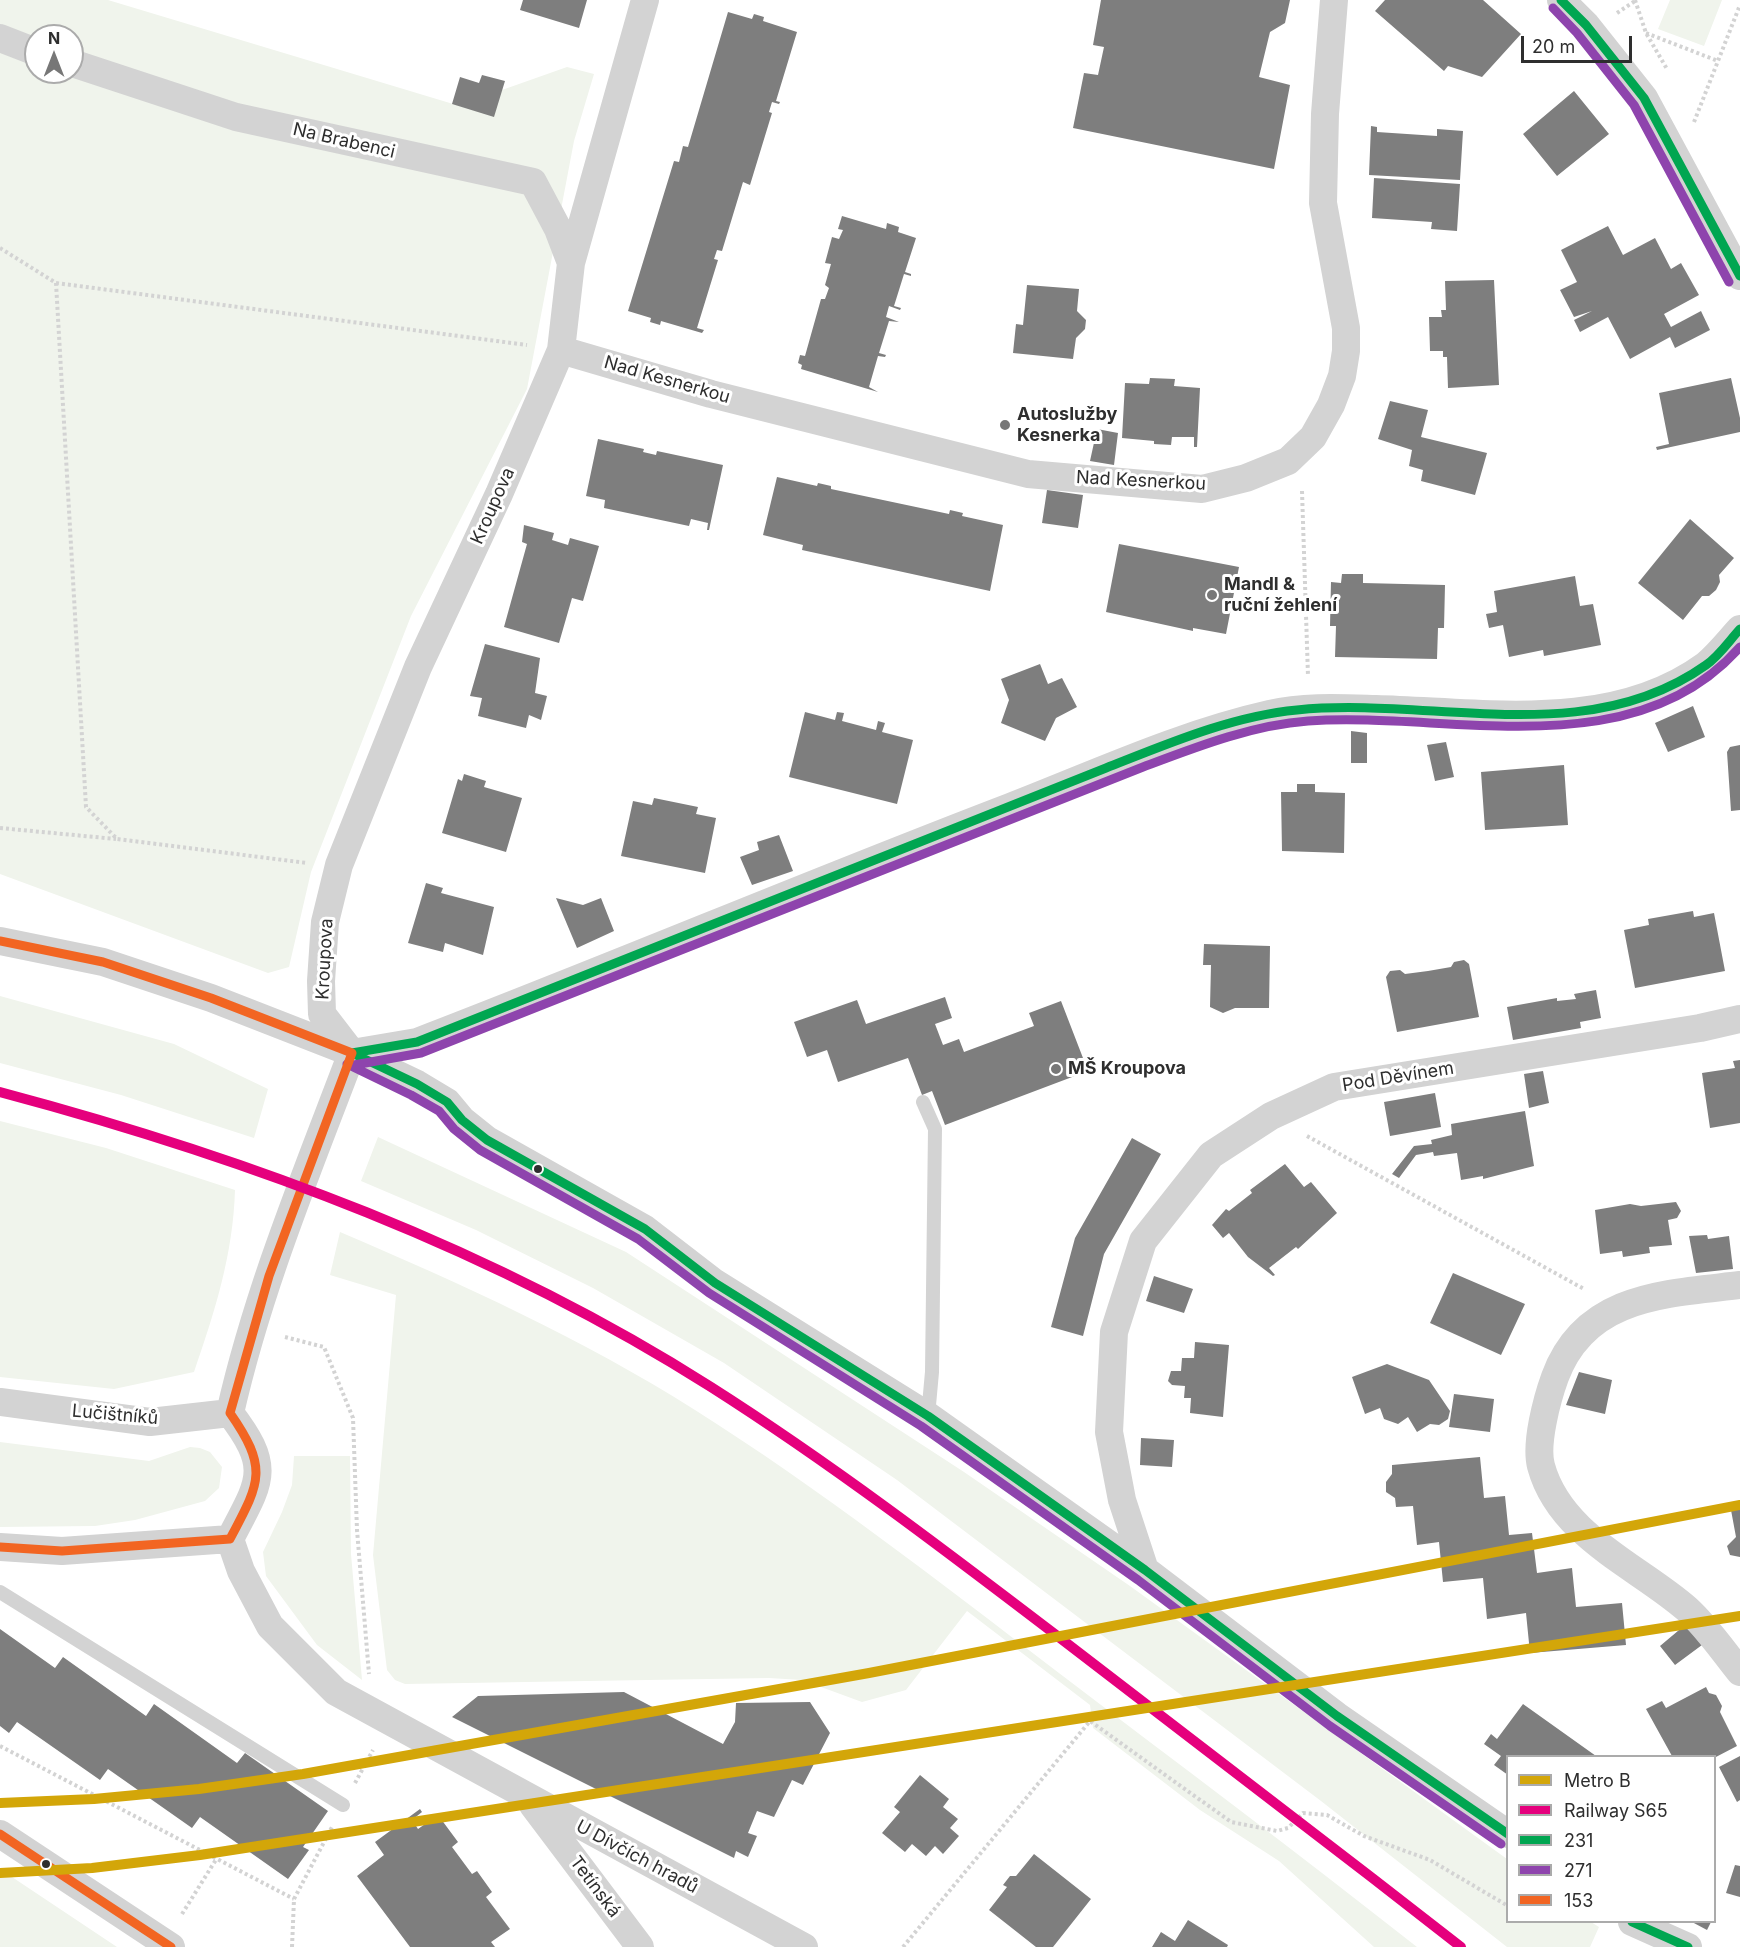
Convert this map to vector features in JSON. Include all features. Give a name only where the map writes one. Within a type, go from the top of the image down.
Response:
[{"type":"street","name":"Kroupova","points":[[645,0],[571,262],[561,350],[499,494],[418,667],[339,865],[325,922],[321,981],[322,1014],[352,1053],[417,1084],[447,1102],[462,1120],[487,1140],[645,1229],[716,1282],[928,1416],[1145,1570]]},
{"type":"street","name":"Nad Kesnerkou","points":[[561,350],[711,394],[1028,474],[1202,489],[1246,478],[1288,461],[1313,437],[1330,405],[1342,376],[1346,351],[1346,328],[1323,203],[1325,114],[1334,0]]},
{"type":"street","points":[[1561,0],[1586,25],[1644,98],[1740,276]]},
{"type":"street","points":[[0,38],[24,47]]},
{"type":"street","name":"Na Brabenci","points":[[84,67],[236,117],[533,182],[558,229],[571,262]]},
{"type":"street","points":[[0,941],[103,962],[211,998],[352,1053],[417,1042],[819,880],[1203,733],[1272,713],[1329,708],[1547,714],[1595,710],[1638,700],[1676,684],[1708,663],[1739,631]]},
{"type":"street","name":"Pod Děvínem","points":[[1145,1570],[1122,1500],[1109,1432],[1114,1332],[1143,1241],[1211,1155],[1271,1116],[1334,1087],[1700,1028],[1740,1019]]},
{"type":"street","points":[[0,1547],[62,1551],[230,1539],[254,1491],[259,1466],[250,1439],[230,1413],[244,1349],[268,1273],[352,1053]]},
{"type":"street","points":[[1740,1285],[1669,1294],[1616,1307],[1588,1325],[1562,1357],[1543,1409],[1540,1465],[1557,1499],[1583,1532],[1688,1610],[1740,1672]]},
{"type":"street","name":"Lučištníků","points":[[0,1402],[150,1422],[230,1413]]},
{"type":"street","name":"U Dívčích hradů","points":[[230,1539],[241,1571],[270,1626],[336,1692],[804,1947]]},
{"type":"street","points":[[1145,1570],[1337,1716],[1506,1833]]},
{"type":"street","name":"Tetínská","points":[[529,1798],[640,1947]]},
{"type":"street","points":[[0,1834],[167,1945]]},
{"type":"street","points":[[1634,1923],[1689,1947]]},
{"type":"lane","points":[[923,1102],[935,1129],[932,1372],[928,1416]]},
{"type":"lane","points":[[0,1592],[343,1806]]},
{"type":"path","points":[[1635,0],[1646,33],[1670,76]]},
{"type":"path","points":[[1694,122],[1740,5]]},
{"type":"path","points":[[1646,33],[1718,60]]},
{"type":"path","points":[[1689,112],[1699,132]]},
{"type":"path","points":[[0,248],[56,284],[561,350]]},
{"type":"path","points":[[56,284],[86,807],[117,839]]},
{"type":"path","points":[[1288,461],[1302,489],[1308,669]]},
{"type":"path","points":[[0,828],[339,865]]},
{"type":"path","points":[[1271,1116],[1616,1307]]},
{"type":"path","points":[[275,1334],[324,1347],[353,1418],[357,1530],[370,1684]]},
{"type":"path","points":[[903,1947],[1090,1721],[1231,1821],[1277,1831],[1288,1828],[1303,1814],[1327,1815],[1364,1836],[1430,1860],[1506,1905]]},
{"type":"path","points":[[292,1947],[294,1899],[376,1744]]},
{"type":"path","points":[[0,1746],[294,1899]]},
{"type":"path","points":[[167,1945],[217,1858]]},
{"type":"shaded area","points":[[0,0],[108,0],[493,116],[502,90],[567,67],[594,74],[574,141],[527,389],[411,616],[311,872],[289,967],[268,973],[0,874]]},
{"type":"shaded area","points":[[1670,0],[1722,0],[1704,46],[1658,29]]},
{"type":"shaded area","points":[[0,996],[174,1044],[268,1089],[254,1138],[121,1095],[0,1063]]},
{"type":"shaded area","points":[[0,1121],[106,1148],[235,1190],[231,1237],[222,1283],[194,1372],[114,1389],[0,1377]]},
{"type":"shaded area","points":[[378,1137],[626,1252],[964,1472],[1130,1586],[1506,1858],[1506,1923],[1593,1923],[1599,1927],[1590,1947],[1507,1947],[1321,1801],[897,1480],[724,1363],[593,1288],[476,1230],[361,1181]]},
{"type":"shaded area","points":[[340,1232],[476,1292],[566,1336],[653,1384],[742,1440],[833,1503],[922,1569],[1417,1947],[1374,1947],[1279,1861],[1200,1810],[1093,1728],[1090,1705],[967,1611],[906,1690],[862,1702],[802,1680],[769,1678],[405,1684],[395,1680],[387,1670],[373,1555],[396,1295],[330,1275]]},
{"type":"shaded area","points":[[0,1442],[149,1461],[190,1447],[200,1448],[210,1452],[222,1467],[219,1488],[205,1501],[135,1520],[95,1526],[0,1527]]},
{"type":"shaded area","points":[[294,1456],[350,1456],[351,1554],[362,1680],[317,1645],[266,1576],[263,1552],[292,1485]]},
{"type":"shaded area","points":[[0,1869],[117,1947],[0,1947]]},
{"type":"building","points":[[523,0],[587,0],[579,28],[520,10]]},
{"type":"building","points":[[1101,0],[1290,0],[1285,23],[1270,32],[1259,77],[1290,85],[1274,169],[1073,128],[1084,73],[1098,75],[1104,47],[1093,45]]},
{"type":"building","points":[[1385,0],[1483,0],[1521,34],[1482,77],[1448,66],[1444,71],[1375,11]]},
{"type":"building","points":[[728,12],[752,19],[754,14],[764,17],[763,21],[797,32],[776,101],[780,102],[779,104],[772,102],[769,112],[772,113],[750,185],[743,182],[722,251],[717,250],[714,259],[718,260],[697,328],[704,330],[702,333],[661,321],[660,325],[650,322],[651,318],[628,311],[674,161],[679,162],[683,146],[688,147]]},
{"type":"building","points":[[482,75],[505,81],[494,117],[452,104],[460,77],[479,83]]},
{"type":"building","points":[[1574,91],[1609,134],[1557,176],[1523,134]]},
{"type":"building","points":[[1371,126],[1377,127],[1377,132],[1437,136],[1437,129],[1463,131],[1460,180],[1369,175]]},
{"type":"building","points":[[1374,178],[1460,184],[1457,231],[1431,229],[1432,222],[1372,218]]},
{"type":"building","points":[[842,216],[886,229],[887,223],[899,227],[898,232],[916,238],[905,272],[911,276],[904,274],[894,306],[901,308],[900,310],[889,306],[886,317],[899,322],[889,321],[879,353],[886,355],[885,357],[878,356],[869,387],[878,392],[801,369],[802,365],[798,363],[800,355],[805,356],[821,299],[825,299],[829,288],[825,285],[831,264],[825,263],[832,237],[839,239],[843,230],[838,229]]},
{"type":"building","points":[[1608,226],[1623,255],[1655,238],[1671,269],[1681,263],[1699,295],[1664,314],[1671,327],[1701,311],[1710,330],[1675,348],[1670,337],[1630,359],[1608,317],[1580,332],[1574,320],[1592,311],[1574,317],[1560,290],[1577,282],[1561,250]]},
{"type":"building","points":[[1494,280],[1499,385],[1448,388],[1447,357],[1443,357],[1443,351],[1430,351],[1429,317],[1442,317],[1441,310],[1446,310],[1445,281]]},
{"type":"building","points":[[1027,285],[1079,289],[1077,311],[1086,320],[1085,329],[1076,338],[1073,359],[1013,353],[1016,324],[1023,325]]},
{"type":"building","points":[[1150,378],[1175,379],[1174,386],[1200,388],[1197,447],[1194,447],[1194,437],[1172,437],[1171,445],[1122,438],[1125,383],[1149,384]]},
{"type":"building","points":[[1731,378],[1740,418],[1740,432],[1657,450],[1656,447],[1669,444],[1659,393]]},
{"type":"building","points":[[1390,401],[1428,410],[1421,437],[1487,453],[1475,495],[1421,481],[1423,470],[1409,466],[1412,450],[1378,439]]},
{"type":"building","points":[[1097,429],[1118,433],[1114,465],[1090,461]]},
{"type":"building","points":[[598,439],[644,449],[643,452],[656,455],[657,451],[723,465],[709,530],[707,530],[708,523],[691,519],[689,526],[604,508],[605,500],[586,496]]},
{"type":"building","points":[[777,477],[817,486],[818,483],[831,486],[831,489],[949,514],[950,510],[963,513],[962,516],[1003,525],[990,591],[802,550],[803,545],[763,535]]},
{"type":"building","points":[[1047,490],[1083,495],[1078,528],[1042,523]]},
{"type":"building","points":[[1690,519],[1734,558],[1719,575],[1720,582],[1716,590],[1709,596],[1702,596],[1683,620],[1638,583]]},
{"type":"building","points":[[524,525],[554,533],[552,540],[568,545],[570,538],[599,546],[583,601],[572,598],[559,643],[504,627],[527,544],[522,542]]},
{"type":"building","points":[[1119,544],[1239,567],[1226,634],[1193,628],[1193,631],[1106,612]]},
{"type":"building","points":[[1342,574],[1363,574],[1363,583],[1445,585],[1444,628],[1438,628],[1437,659],[1335,657],[1336,626],[1330,626],[1331,582],[1341,583]]},
{"type":"building","points":[[1575,576],[1580,606],[1593,604],[1601,645],[1544,656],[1543,650],[1509,657],[1503,625],[1489,628],[1486,614],[1497,612],[1494,591]]},
{"type":"building","points":[[485,644],[540,658],[535,693],[547,696],[541,720],[529,715],[526,728],[478,716],[482,698],[470,696]]},
{"type":"building","points":[[1040,664],[1048,684],[1062,678],[1077,707],[1056,718],[1045,741],[1001,723],[1009,700],[1001,679]]},
{"type":"building","points":[[1693,706],[1705,737],[1668,752],[1655,723]]},
{"type":"building","points":[[805,712],[835,720],[837,712],[844,713],[842,721],[876,730],[878,721],[885,723],[882,732],[913,740],[897,804],[789,777]]},
{"type":"building","points":[[1351,731],[1367,733],[1367,763],[1351,763]]},
{"type":"building","points":[[1446,742],[1454,777],[1435,781],[1427,745]]},
{"type":"building","points":[[1740,745],[1740,810],[1731,811],[1727,752],[1730,747]]},
{"type":"building","points":[[1564,765],[1568,825],[1485,830],[1481,772]]},
{"type":"building","points":[[464,774],[486,781],[484,787],[522,798],[506,852],[442,833],[458,779],[462,781]]},
{"type":"building","points":[[1297,784],[1315,784],[1315,792],[1345,793],[1344,853],[1282,851],[1281,792],[1297,792]]},
{"type":"building","points":[[654,798],[698,807],[696,814],[716,818],[705,873],[621,856],[633,801],[652,805]]},
{"type":"building","points":[[779,835],[793,871],[752,885],[740,857],[759,850],[757,842]]},
{"type":"building","points":[[426,883],[443,888],[441,893],[494,907],[483,955],[445,943],[443,952],[408,943]]},
{"type":"building","points":[[556,898],[583,905],[601,898],[614,931],[577,948]]},
{"type":"building","points":[[1693,911],[1694,917],[1714,913],[1725,971],[1635,988],[1624,930],[1649,925],[1648,919]]},
{"type":"building","points":[[1204,944],[1270,946],[1269,1008],[1235,1008],[1223,1013],[1210,1007],[1211,965],[1203,965]]},
{"type":"building","points":[[1464,960],[1469,964],[1479,1017],[1397,1032],[1386,977],[1390,971],[1400,970],[1405,974],[1428,971],[1451,967],[1454,962]]},
{"type":"building","points":[[1596,990],[1601,1018],[1580,1022],[1581,1028],[1513,1040],[1507,1007],[1557,998],[1557,1001],[1576,999],[1574,994]]},
{"type":"building","points":[[945,997],[952,1018],[935,1024],[943,1045],[959,1039],[964,1052],[1034,1026],[1029,1013],[1061,1001],[1088,1071],[945,1125],[932,1091],[922,1095],[908,1058],[838,1082],[827,1050],[807,1057],[794,1022],[857,1000],[866,1024]]},
{"type":"building","points":[[1740,1060],[1740,1123],[1710,1128],[1702,1073],[1735,1068],[1733,1061]]},
{"type":"building","points":[[1543,1071],[1549,1103],[1529,1108],[1524,1074]]},
{"type":"building","points":[[1435,1093],[1441,1127],[1390,1136],[1384,1102]]},
{"type":"building","points":[[1525,1111],[1534,1166],[1483,1179],[1483,1176],[1461,1180],[1457,1153],[1434,1156],[1433,1152],[1416,1155],[1399,1178],[1392,1174],[1414,1146],[1432,1144],[1431,1140],[1452,1135],[1451,1124]]},
{"type":"building","points":[[1132,1138],[1161,1154],[1104,1254],[1083,1336],[1051,1327],[1075,1238]]},
{"type":"building","points":[[1285,1164],[1304,1187],[1311,1182],[1337,1213],[1298,1249],[1296,1247],[1269,1268],[1275,1275],[1273,1276],[1248,1257],[1229,1233],[1223,1238],[1212,1225],[1226,1209],[1229,1211],[1252,1193],[1250,1190]]},
{"type":"building","points":[[1676,1202],[1681,1211],[1677,1218],[1668,1220],[1672,1245],[1649,1247],[1650,1253],[1623,1257],[1622,1251],[1600,1254],[1595,1210],[1630,1204],[1641,1206]]},
{"type":"building","points":[[1707,1235],[1708,1239],[1729,1236],[1733,1269],[1696,1273],[1689,1236]]},
{"type":"building","points":[[1453,1273],[1525,1304],[1501,1355],[1430,1323]]},
{"type":"building","points":[[1154,1276],[1193,1289],[1184,1313],[1146,1301]]},
{"type":"building","points":[[1195,1342],[1229,1345],[1223,1417],[1190,1413],[1191,1398],[1184,1398],[1185,1386],[1172,1385],[1168,1381],[1171,1371],[1181,1371],[1182,1358],[1194,1358]]},
{"type":"building","points":[[1387,1364],[1429,1380],[1450,1411],[1448,1419],[1439,1425],[1430,1424],[1417,1432],[1408,1417],[1398,1424],[1384,1419],[1380,1408],[1365,1414],[1352,1377]]},
{"type":"building","points":[[1579,1372],[1612,1380],[1605,1414],[1566,1405]]},
{"type":"building","points":[[1454,1394],[1494,1399],[1490,1432],[1449,1427]]},
{"type":"building","points":[[1141,1438],[1174,1440],[1172,1467],[1140,1465]]},
{"type":"building","points":[[1480,1457],[1484,1498],[1505,1496],[1509,1535],[1532,1533],[1537,1573],[1572,1568],[1576,1607],[1622,1603],[1626,1645],[1530,1653],[1526,1613],[1487,1619],[1483,1578],[1443,1582],[1439,1542],[1417,1545],[1413,1506],[1396,1507],[1395,1498],[1386,1492],[1386,1482],[1392,1474],[1392,1465]]},
{"type":"building","points":[[1740,1509],[1740,1557],[1730,1555],[1727,1546],[1736,1537],[1731,1510]]},
{"type":"building","points":[[1685,1625],[1702,1645],[1675,1665],[1660,1646]]},
{"type":"building","points":[[0,1629],[55,1668],[63,1657],[146,1716],[154,1704],[237,1763],[245,1753],[328,1811],[303,1847],[309,1850],[288,1879],[200,1817],[192,1828],[108,1769],[100,1780],[17,1722],[9,1733],[0,1726]]},
{"type":"building","points":[[1706,1687],[1709,1693],[1716,1695],[1722,1706],[1720,1712],[1737,1746],[1716,1757],[1716,1755],[1671,1755],[1646,1709],[1662,1701],[1666,1708]]},
{"type":"building","points":[[624,1692],[723,1744],[735,1722],[736,1703],[810,1702],[830,1733],[803,1785],[792,1780],[774,1817],[757,1811],[748,1833],[757,1836],[748,1857],[736,1851],[734,1858],[452,1717],[478,1696]]},
{"type":"building","points":[[1523,1704],[1595,1755],[1506,1755],[1506,1774],[1494,1765],[1501,1756],[1484,1744],[1491,1734],[1497,1739]]},
{"type":"building","points":[[1740,1756],[1740,1800],[1737,1802],[1719,1767]]},
{"type":"building","points":[[920,1775],[949,1799],[943,1807],[958,1819],[950,1828],[959,1836],[943,1854],[935,1846],[926,1856],[912,1844],[905,1852],[882,1833],[900,1812],[894,1807]]},
{"type":"building","points":[[420,1809],[422,1812],[412,1820],[418,1829],[438,1815],[458,1842],[452,1847],[472,1874],[477,1871],[492,1892],[486,1897],[510,1929],[491,1942],[495,1947],[410,1947],[357,1876],[384,1855],[375,1842]]},
{"type":"building","points":[[1034,1854],[1091,1899],[1053,1947],[1036,1947],[989,1910],[1007,1887],[1003,1885],[1010,1876],[1016,1876]]},
{"type":"building","points":[[1735,1865],[1740,1866],[1740,1897],[1726,1893]]},
{"type":"building","points":[[1188,1920],[1228,1945],[1227,1947],[1152,1947],[1161,1932],[1175,1941]]},
{"type":"building","points":[[1694,1923],[1710,1923],[1707,1930]]},
{"type":"metro line","name":"B","points":[[0,1803],[94,1799],[199,1789],[303,1774],[869,1673],[1740,1505]]},
{"type":"metro line","name":"B","points":[[0,1873],[92,1868],[200,1855],[1740,1616]]},
{"type":"rail line","name":"S65","points":[[0,1092],[185,1147],[367,1212],[456,1250],[628,1337],[756,1416],[888,1509],[1311,1830],[1461,1947]]},
{"type":"transit line","name":"231","points":[[1561,0],[1586,25],[1644,98],[1740,276]]},
{"type":"transit line","name":"271","points":[[1553,8],[1577,33],[1634,105],[1729,282]]},
{"type":"transit line","name":"231","points":[[352,1053],[417,1042],[1200,732],[1248,718],[1297,710],[1401,709],[1507,714],[1559,713],[1610,706],[1659,691],[1706,665],[1720,653],[1740,629]]},
{"type":"transit line","name":"271","points":[[354,1065],[421,1053],[1143,767],[1224,738],[1266,727],[1308,721],[1363,720],[1537,726],[1593,721],[1647,709],[1696,685],[1740,647]]},
{"type":"transit line","name":"153","points":[[0,941],[103,962],[211,998],[352,1053]]},
{"type":"transit line","name":"231","points":[[352,1053],[417,1084],[447,1102],[462,1120],[487,1140],[645,1229],[715,1283],[928,1416],[1145,1570],[1337,1716],[1506,1833]]},
{"type":"transit line","name":"153","points":[[230,1413],[269,1276],[352,1053]]},
{"type":"transit line","name":"271","points":[[347,1064],[439,1111],[454,1129],[480,1150],[638,1239],[709,1293],[921,1426],[1138,1580],[1330,1726],[1501,1844]]},
{"type":"transit line","name":"153","points":[[230,1413],[251,1448],[256,1476],[248,1503],[230,1539]]},
{"type":"transit line","name":"153","points":[[0,1547],[62,1551],[230,1539]]},
{"type":"transit line","name":"153","points":[[0,1834],[171,1947]]},
{"type":"transit line","name":"231","points":[[1634,1923],[1688,1947]]},
{"type":"place","name":"Autoslužby Kesnerka","points":[[1005,425]]},
{"type":"place","name":"Mandl & ruční žehlení","points":[[1212,595]]},
{"type":"place","name":"MŠ Kroupova","points":[[1056,1069]]}]
